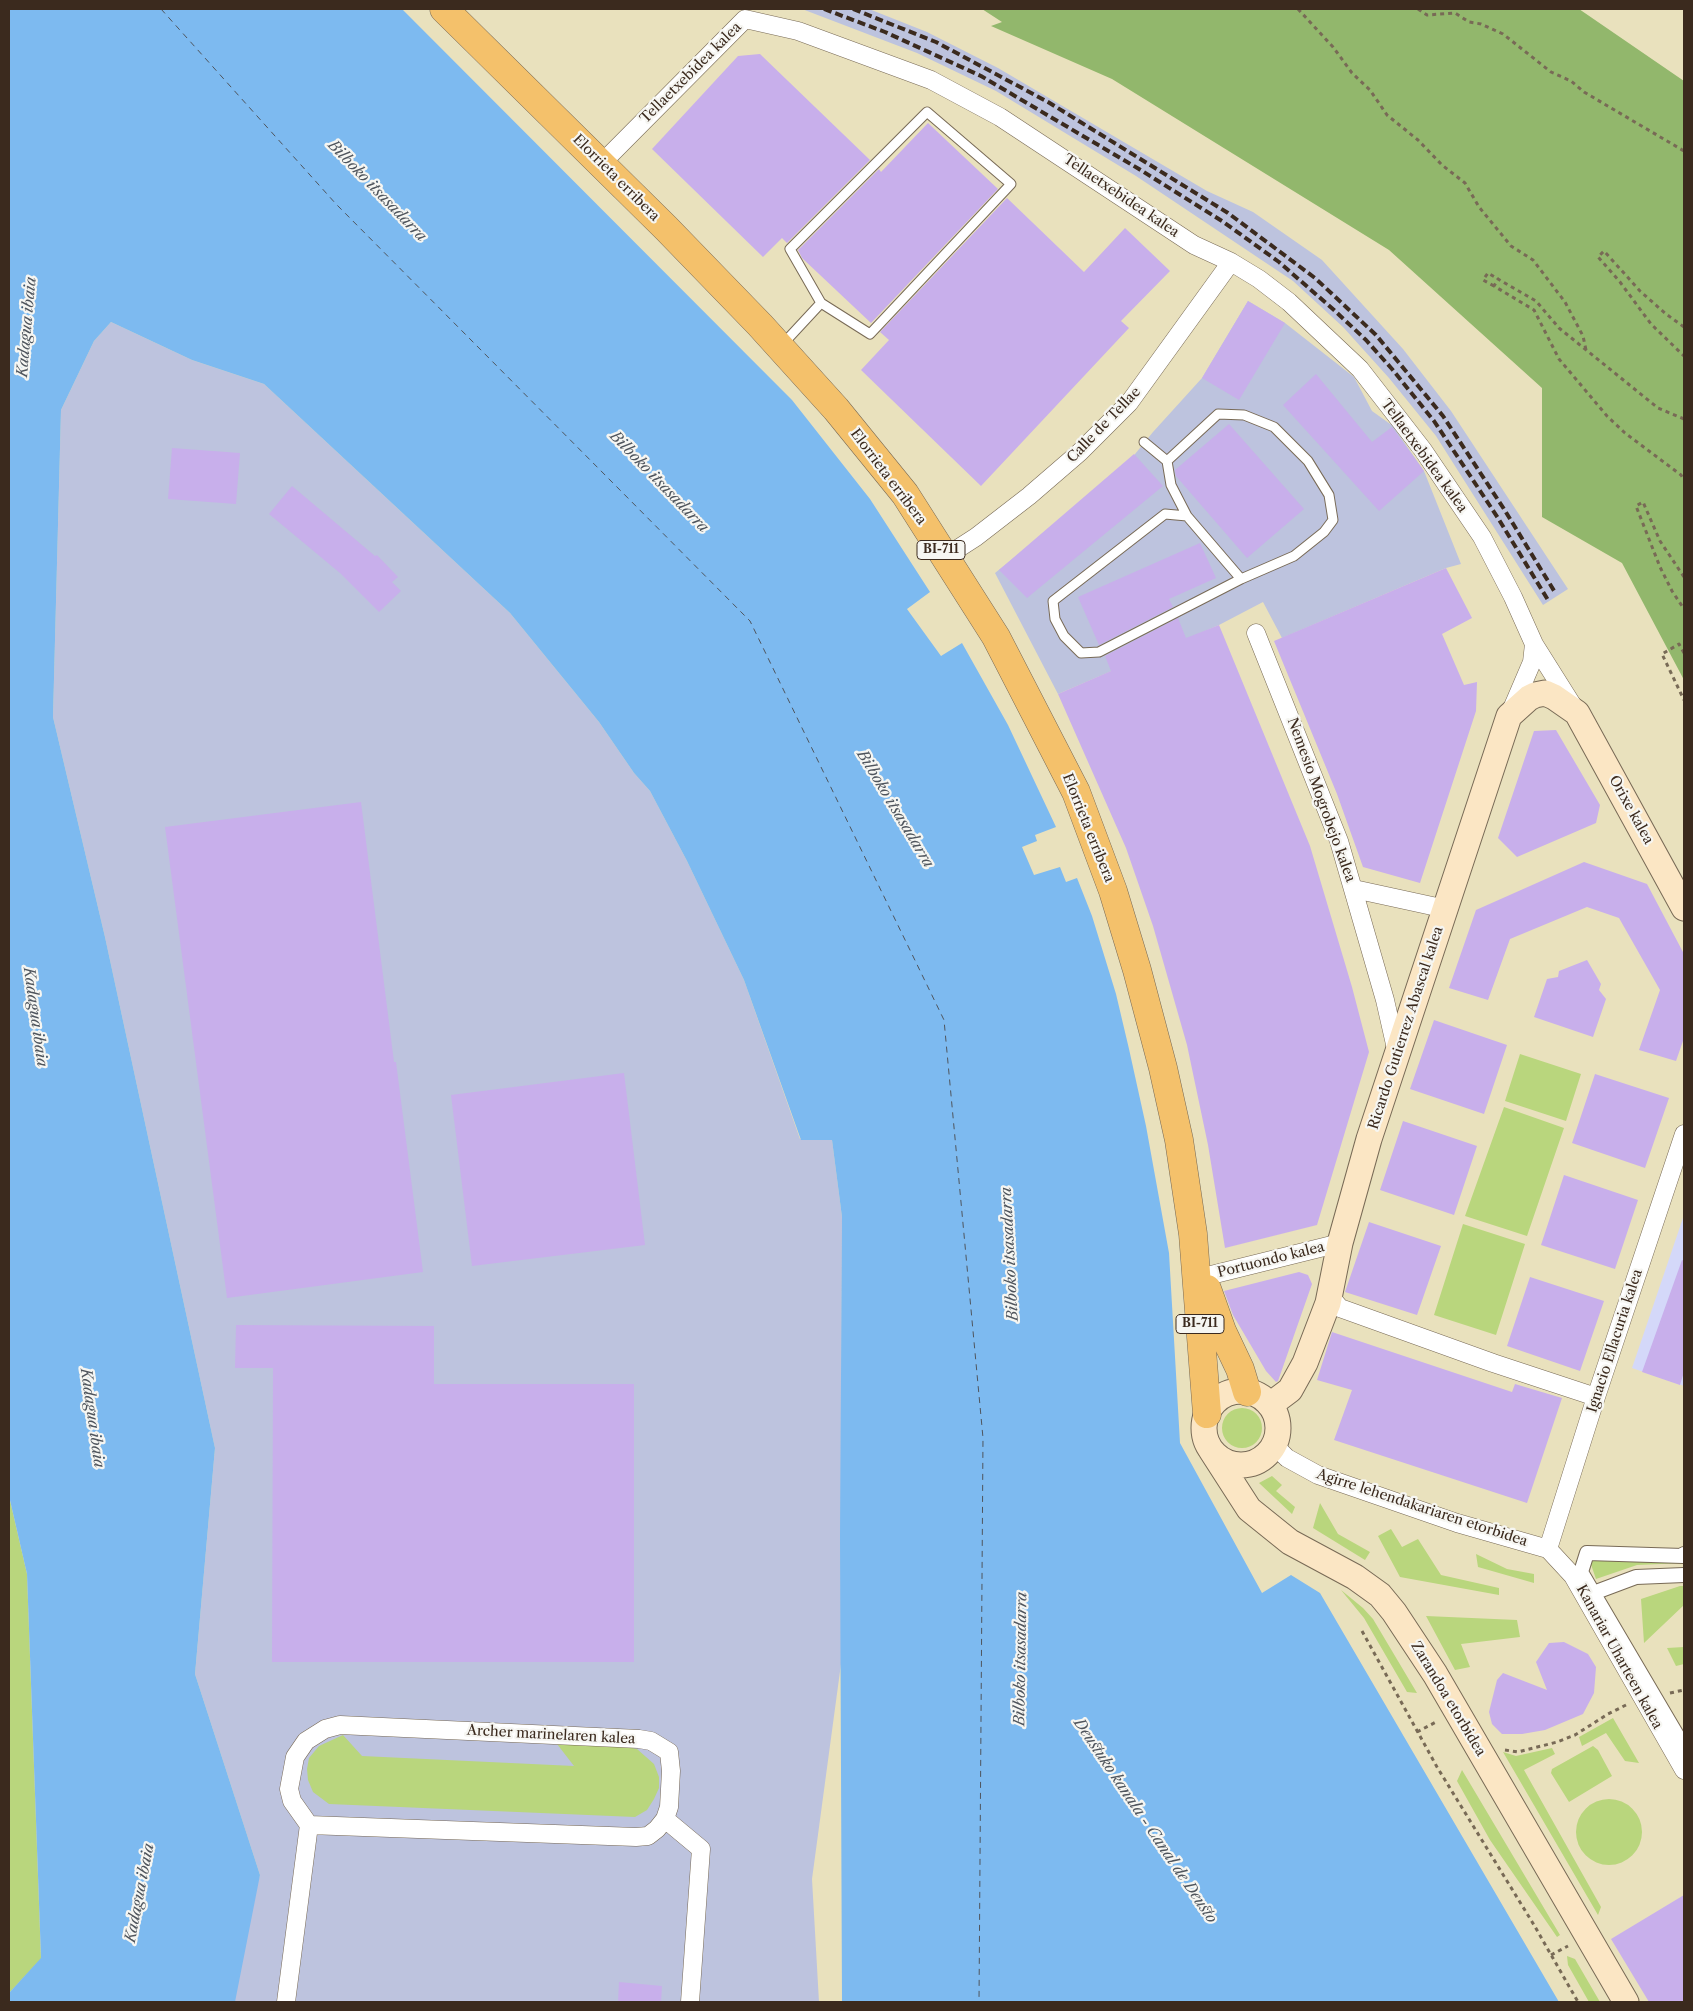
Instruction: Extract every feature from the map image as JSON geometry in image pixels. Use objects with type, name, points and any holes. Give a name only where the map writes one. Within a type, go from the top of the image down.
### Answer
[{"type":"main road","name":"Elorrieta erribera","points":[[444,9],[601,164],[780,347],[836,409],[904,494],[996,638],[1076,792],[1113,891],[1137,970],[1163,1068],[1179,1140],[1193,1234]]},
{"type":"main road","points":[[1509,716],[1529,698],[1545,693],[1577,712]]},
{"type":"main road","name":"Orixe kalea","points":[[1577,712],[1684,908]]},
{"type":"main road","name":"Ricardo Gutierrez Abascal kalea","points":[[1270,1405],[1290,1390],[1305,1364],[1330,1295],[1340,1243],[1369,1139],[1509,716]]},
{"type":"main road","name":"BI-711","points":[[1193,1234],[1203,1277],[1222,1331],[1240,1369],[1247,1392]]},
{"type":"main road","name":"BI-711","points":[[1193,1234],[1207,1414]]},
{"type":"main road","points":[[1234,1392],[1247,1392],[1256,1394],[1270,1405],[1278,1425],[1274,1445],[1267,1455],[1256,1462],[1244,1465],[1232,1464],[1220,1459],[1211,1450],[1206,1439],[1204,1426],[1207,1414],[1223,1396],[1234,1392]]},
{"type":"main road","name":"Zarandoa etorbidea","points":[[1211,1450],[1249,1509],[1290,1542],[1355,1577],[1380,1595],[1408,1632],[1431,1667],[1626,2002]]},
{"type":"street","name":"Tellaetxebidea kalea","points":[[601,164],[745,19],[798,31],[931,80],[1008,122],[1194,244],[1231,262],[1258,279],[1289,302],[1360,369],[1424,450],[1482,537],[1513,597],[1534,644]]},
{"type":"street","name":"Calle de Tellae","points":[[945,557],[976,537],[1029,496],[1080,452],[1129,403],[1231,262]]},
{"type":"street","name":"Nemesio Mogrobejo kalea","points":[[1256,633],[1339,841],[1385,1000],[1398,1056]]},
{"type":"street","name":"Orixe kalea","points":[[1534,644],[1577,712]]},
{"type":"street","name":"Ricardo Gutierrez Abascal kalea","points":[[1509,716],[1532,662],[1534,644]]},
{"type":"street","points":[[1354,889],[1446,909]]},
{"type":"street","points":[[1385,1000],[1392,1006],[1400,1008],[1415,1000]]},
{"type":"street","name":"Ignacio Ellacuria kalea","points":[[1548,1549],[1684,1134]]},
{"type":"street","name":"Portuondo kalea","points":[[1203,1277],[1340,1243]]},
{"type":"street","points":[[1330,1295],[1340,1308],[1493,1364],[1596,1398]]},
{"type":"street","name":"Agirre lehendakariaren etorbidea","points":[[1274,1445],[1287,1458],[1318,1475],[1457,1523],[1548,1549]]},
{"type":"street","name":"Kanariar Uharteen kalea","points":[[1548,1549],[1573,1576],[1684,1770]]},
{"type":"street","points":[[1684,1554],[1683,1556],[1586,1553],[1580,1572],[1684,1748]]},
{"type":"street","points":[[1596,1592],[1636,1577],[1684,1575]]},
{"type":"street","name":"Archer marinelaren kalea","points":[[309,1824],[292,1801],[289,1789],[295,1757],[306,1741],[325,1729],[340,1725],[651,1741],[669,1752],[672,1771],[669,1806],[665,1819]]},
{"type":"street","points":[[286,2002],[309,1824],[636,1837],[648,1836],[665,1819],[702,1849],[690,2002]]},
{"type":"lane","points":[[927,112],[1011,184],[870,334],[821,304],[790,249],[927,112]]},
{"type":"lane","points":[[780,347],[821,304]]},
{"type":"lane","points":[[1167,461],[1218,414],[1244,415],[1274,427],[1308,461],[1329,495],[1333,520],[1324,532],[1294,556],[1241,579],[1098,652],[1081,653],[1064,636],[1055,619],[1053,601],[1166,514],[1187,516]]},
{"type":"lane","points":[[1144,442],[1167,461],[1171,485],[1187,516],[1241,579]]},
{"type":"path","points":[[1298,9],[1333,47],[1352,73],[1370,90],[1387,115],[1418,140],[1442,165],[1465,183],[1479,207],[1511,246],[1533,260],[1565,302],[1583,336],[1586,350]]},
{"type":"path","points":[[1418,9],[1427,15],[1455,14],[1470,22],[1481,24],[1503,34],[1551,72],[1571,81],[1584,92],[1684,151]]},
{"type":"path","points":[[1684,327],[1640,291],[1604,251],[1598,257],[1620,282],[1651,324],[1684,356]]},
{"type":"path","points":[[1684,419],[1658,408],[1559,328],[1536,301],[1488,273],[1483,280],[1534,310],[1559,360],[1583,389],[1625,433],[1681,474],[1684,480]]},
{"type":"path","points":[[1494,286],[1498,279]]},
{"type":"path","points":[[1684,577],[1660,542],[1643,502],[1636,506],[1660,567],[1672,592],[1684,609]]},
{"type":"path","points":[[1684,653],[1679,644],[1662,654],[1684,700]]},
{"type":"path","points":[[1362,1631],[1417,1732],[1578,2002]]},
{"type":"path","points":[[1477,1748],[1486,1743],[1504,1750],[1518,1752],[1557,1742],[1575,1735],[1629,1704]]},
{"type":"path","points":[[1417,1732],[1436,1722]]},
{"type":"path","points":[[1551,1955],[1569,1945]]},
{"type":"shaded area","points":[[802,9],[869,9],[927,32],[998,68],[1207,191],[1253,212],[1322,260],[1403,349],[1451,411],[1568,589],[1543,605],[1436,436],[1389,378],[1343,327],[1293,281],[1136,176],[996,91],[917,53]]},
{"type":"shaded area","points":[[1248,301],[1285,323],[1354,377],[1372,411],[1393,426],[1424,471],[1461,564],[1446,568],[1282,638],[1263,602],[1219,625],[1058,694],[995,573],[1122,470],[1153,432],[1202,378]]},
{"type":"shaded area","points":[[111,322],[192,360],[264,384],[510,613],[599,722],[634,773],[650,791],[687,861],[744,980],[800,1139],[832,1140],[842,1217],[841,1664],[812,1879],[819,2002],[217,2002],[260,1875],[195,1674],[215,1448],[105,937],[53,717],[61,410],[94,341]]},
{"type":"shaded area","points":[[1684,1215],[1684,1386],[1632,1368]]},
{"type":"green space","points":[[982,9],[1579,9],[1684,81],[1684,680],[1622,563],[1542,517],[1542,388],[1389,250],[1112,79],[991,26],[1002,22]]},
{"type":"green space","points":[[1520,1054],[1581,1074],[1566,1121],[1505,1101]]},
{"type":"green space","points":[[1504,1107],[1564,1128],[1527,1236],[1465,1216]]},
{"type":"green space","points":[[1463,1224],[1525,1244],[1496,1335],[1434,1315]]},
{"type":"green space","points":[[1242,1408],[1256,1414],[1262,1428],[1256,1442],[1242,1448],[1228,1442],[1222,1428],[1228,1414]]},
{"type":"green space","points":[[1272,1476],[1282,1485],[1276,1491],[1295,1507],[1292,1514],[1259,1483]]},
{"type":"green space","points":[[9,1496],[27,1574],[41,1959],[9,1993]]},
{"type":"green space","points":[[1320,1503],[1338,1534],[1370,1552],[1365,1560],[1313,1528]]},
{"type":"green space","points":[[1391,1529],[1402,1547],[1418,1539],[1441,1575],[1499,1588],[1499,1595],[1400,1577],[1378,1536]]},
{"type":"green space","points":[[1587,1553],[1684,1556],[1684,1563],[1637,1565],[1596,1579]]},
{"type":"green space","points":[[1476,1554],[1507,1569],[1534,1574],[1534,1583],[1478,1567]]},
{"type":"green space","points":[[1684,1586],[1684,1605],[1644,1643],[1641,1599]]},
{"type":"green space","points":[[1341,1590],[1373,1619],[1417,1693],[1407,1692],[1364,1618]]},
{"type":"green space","points":[[1426,1616],[1517,1620],[1520,1637],[1461,1644],[1470,1667],[1455,1670]]},
{"type":"green space","points":[[1684,1647],[1684,1664],[1676,1666],[1667,1648]]},
{"type":"green space","points":[[1613,1718],[1639,1763],[1625,1761],[1606,1733],[1582,1746],[1579,1737]]},
{"type":"green space","points":[[343,1735],[362,1756],[574,1766],[557,1744],[627,1747],[637,1749],[654,1764],[659,1777],[659,1788],[647,1810],[635,1817],[329,1804],[313,1792],[308,1780],[309,1758],[319,1746]]},
{"type":"green space","points":[[1593,1746],[1598,1750],[1612,1776],[1569,1802],[1551,1773],[1552,1769]]},
{"type":"green space","points":[[1552,1748],[1555,1754],[1524,1770],[1601,1907],[1598,1915],[1503,1752],[1516,1756]]},
{"type":"green space","points":[[1462,1770],[1560,1935],[1557,1937],[1490,1840],[1457,1781]]},
{"type":"green space","points":[[1602,1799],[1616,1799],[1628,1804],[1637,1813],[1642,1825],[1640,1845],[1633,1856],[1616,1865],[1602,1865],[1590,1860],[1581,1851],[1576,1839],[1576,1825],[1581,1813],[1590,1804]]},
{"type":"green space","points":[[1567,1956],[1575,1959],[1600,2002],[1589,2002],[1568,1965]]},
{"type":"water","points":[[9,9],[402,9],[792,400],[870,499],[930,592],[907,609],[941,656],[962,643],[1008,725],[1056,827],[1035,835],[1037,841],[1022,847],[1034,875],[1060,867],[1066,882],[1077,878],[1092,916],[1116,994],[1129,1049],[1146,1126],[1169,1253],[1180,1443],[1262,1593],[1291,1575],[1320,1593],[1559,2002],[842,2002],[840,1536],[842,1217],[832,1140],[801,1140],[744,980],[687,861],[650,791],[634,773],[599,722],[510,613],[264,384],[192,360],[111,322],[94,341],[61,410],[53,717],[105,937],[215,1448],[195,1674],[260,1875],[235,2002],[9,2002],[9,1993],[41,1958],[27,1574],[9,1496]]},
{"type":"building","points":[[760,54],[870,160],[787,243],[782,238],[763,257],[652,149],[738,56]]},
{"type":"building","points":[[928,123],[998,189],[871,323],[802,258],[798,250],[879,169],[881,172]]},
{"type":"building","points":[[1007,198],[1084,272],[1125,228],[1170,271],[1121,321],[1129,328],[981,486],[861,370],[889,340],[880,332]]},
{"type":"building","points":[[1248,301],[1285,323],[1239,400],[1202,378]]},
{"type":"building","points":[[1316,374],[1372,442],[1392,427],[1424,471],[1379,511],[1283,405]]},
{"type":"building","points":[[1229,424],[1304,509],[1247,558],[1176,476],[1175,470]]},
{"type":"building","points":[[172,448],[240,453],[236,504],[168,499]]},
{"type":"building","points":[[1134,454],[1163,486],[1027,598],[999,570]]},
{"type":"building","points":[[292,486],[375,556],[377,555],[398,577],[392,582],[401,591],[379,612],[340,573],[269,514]]},
{"type":"building","points":[[1200,543],[1216,578],[1169,599],[1173,607],[1099,645],[1078,597]]},
{"type":"building","points":[[1446,568],[1472,618],[1442,634],[1464,685],[1477,682],[1476,711],[1420,883],[1363,867],[1337,794],[1274,641]]},
{"type":"building","points":[[1178,618],[1186,638],[1219,625],[1310,846],[1352,987],[1369,1052],[1317,1225],[1225,1248],[1208,1145],[1187,1045],[1153,926],[1126,848],[1058,694],[1111,671],[1105,656]]},
{"type":"building","points":[[1556,730],[1600,805],[1596,823],[1517,857],[1498,838],[1534,731]]},
{"type":"building","points":[[361,802],[423,1272],[227,1298],[165,827]]},
{"type":"building","points":[[1584,862],[1647,884],[1684,954],[1684,1038],[1676,1061],[1639,1050],[1660,990],[1619,918],[1587,907],[1510,939],[1488,1000],[1449,988],[1476,910]]},
{"type":"building","points":[[1587,960],[1601,984],[1599,990],[1606,999],[1593,1037],[1534,1017],[1547,979],[1558,977],[1559,971]]},
{"type":"building","points":[[1434,1020],[1507,1045],[1484,1114],[1410,1089]]},
{"type":"building","points":[[624,1073],[645,1245],[472,1266],[451,1095]]},
{"type":"building","points":[[1595,1074],[1669,1098],[1645,1168],[1572,1143]]},
{"type":"building","points":[[1403,1121],[1477,1146],[1454,1215],[1380,1190]]},
{"type":"building","points":[[1564,1175],[1638,1200],[1615,1269],[1541,1245]]},
{"type":"building","points":[[1369,1222],[1441,1246],[1417,1315],[1345,1292]]},
{"type":"building","points":[[1682,1260],[1684,1261],[1684,1372],[1680,1385],[1642,1372]]},
{"type":"building","points":[[1299,1272],[1308,1275],[1312,1284],[1278,1381],[1276,1382],[1266,1371],[1233,1315],[1224,1291]]},
{"type":"building","points":[[1530,1277],[1604,1301],[1580,1371],[1507,1346]]},
{"type":"building","points":[[236,1325],[434,1326],[434,1384],[634,1384],[634,1662],[272,1662],[273,1368],[235,1368]]},
{"type":"building","points":[[1332,1332],[1512,1392],[1515,1384],[1562,1398],[1527,1503],[1334,1440],[1352,1390],[1317,1380]]},
{"type":"building","points":[[1564,1642],[1588,1654],[1596,1667],[1594,1693],[1583,1714],[1545,1730],[1522,1734],[1502,1734],[1492,1724],[1489,1712],[1497,1680],[1503,1673],[1547,1690],[1536,1662],[1549,1643]]},
{"type":"building","points":[[1684,1895],[1684,2002],[1649,2002],[1611,1939]]},
{"type":"building","points":[[619,1982],[662,1986],[661,2002],[618,2002]]},
{"type":"ferry route","points":[[161,9],[336,204],[750,621],[944,1020],[983,1438],[979,2002]]},
{"type":"railway","points":[[824,9],[885,32],[981,76],[1139,169],[1222,221],[1279,262],[1366,340],[1434,421],[1498,518],[1548,600]]},
{"type":"railway","points":[[853,9],[936,42],[1048,102],[1228,213],[1315,278],[1376,335],[1443,416],[1504,509],[1556,594]]},
{"type":"water label","name":"Bilboko itsasadarra","points":[[377,191]]},
{"type":"water label","name":"Kadagua ibaia","points":[[27,327]]},
{"type":"water label","name":"Bilboko itsasadarra","points":[[659,482]]},
{"type":"water label","name":"Bilboko itsasadarra","points":[[895,809]]},
{"type":"water label","name":"Kadagua ibaia","points":[[35,1017]]},
{"type":"water label","name":"Bilboko itsasadarra","points":[[1010,1254]]},
{"type":"water label","name":"Kadagua ibaia","points":[[92,1418]]},
{"type":"water label","name":"Bilboko itsasadarra","points":[[1021,1659]]},
{"type":"water label","name":"Deustuko kanala - Canal de Deusto","points":[[1145,1821]]},
{"type":"water label","name":"Kadagua ibaia","points":[[140,1893]]}]
